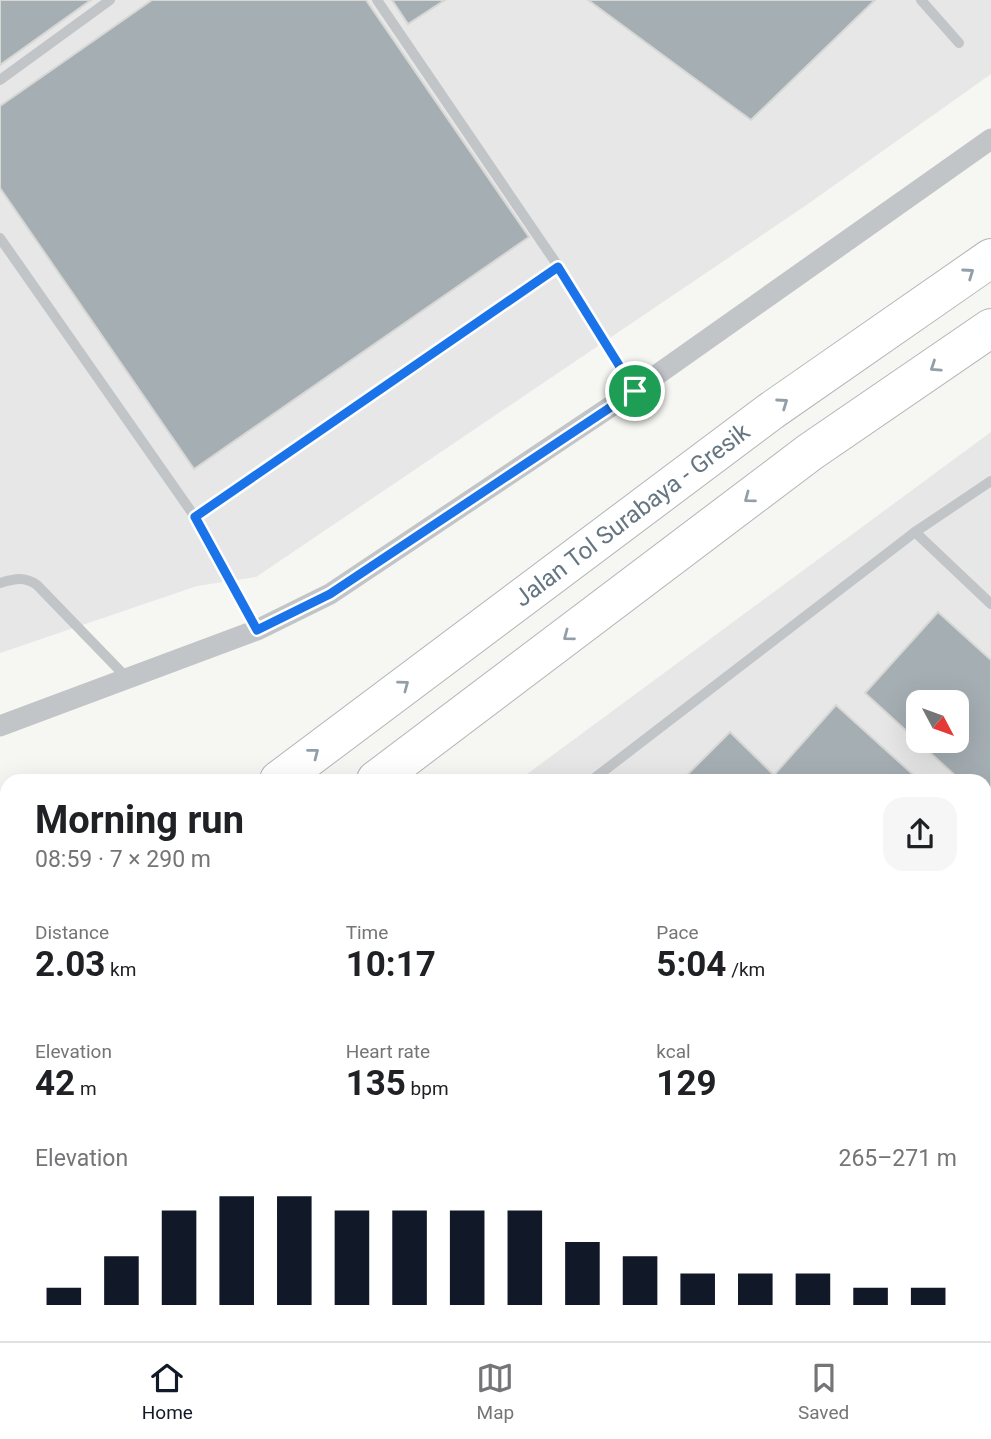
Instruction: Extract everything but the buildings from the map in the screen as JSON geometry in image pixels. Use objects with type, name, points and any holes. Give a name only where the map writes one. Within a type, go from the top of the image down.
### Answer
[{"type":"highway","name":"Jalan Tol Surabaya - Gresik","points":[[287,774],[771,411],[991,258]]},
{"type":"highway","points":[[385,774],[810,452],[991,328]]},
{"type":"street","points":[[0,726],[257,630],[330,594],[635,391],[991,139]]},
{"type":"lane","points":[[0,80],[110,0]]},
{"type":"lane","points":[[377,0],[558,267],[635,391]]},
{"type":"lane","points":[[920,0],[959,43]]},
{"type":"lane","points":[[0,238],[195,517],[257,630]]},
{"type":"lane","points":[[195,517],[558,267]]},
{"type":"lane","points":[[600,774],[915,532],[991,481]]},
{"type":"lane","points":[[915,532],[991,604]]},
{"type":"lane","points":[[0,583],[17,579],[29,580],[37,585],[127,678]]},
{"type":"shaded area","points":[[0,0],[991,0],[991,74],[805,206],[256,577],[197,586],[0,653]]},
{"type":"shaded area","points":[[991,432],[991,774],[527,774]]},
{"type":"route","points":[[558,267],[635,391],[330,594],[257,630],[195,517],[558,267]]}]
